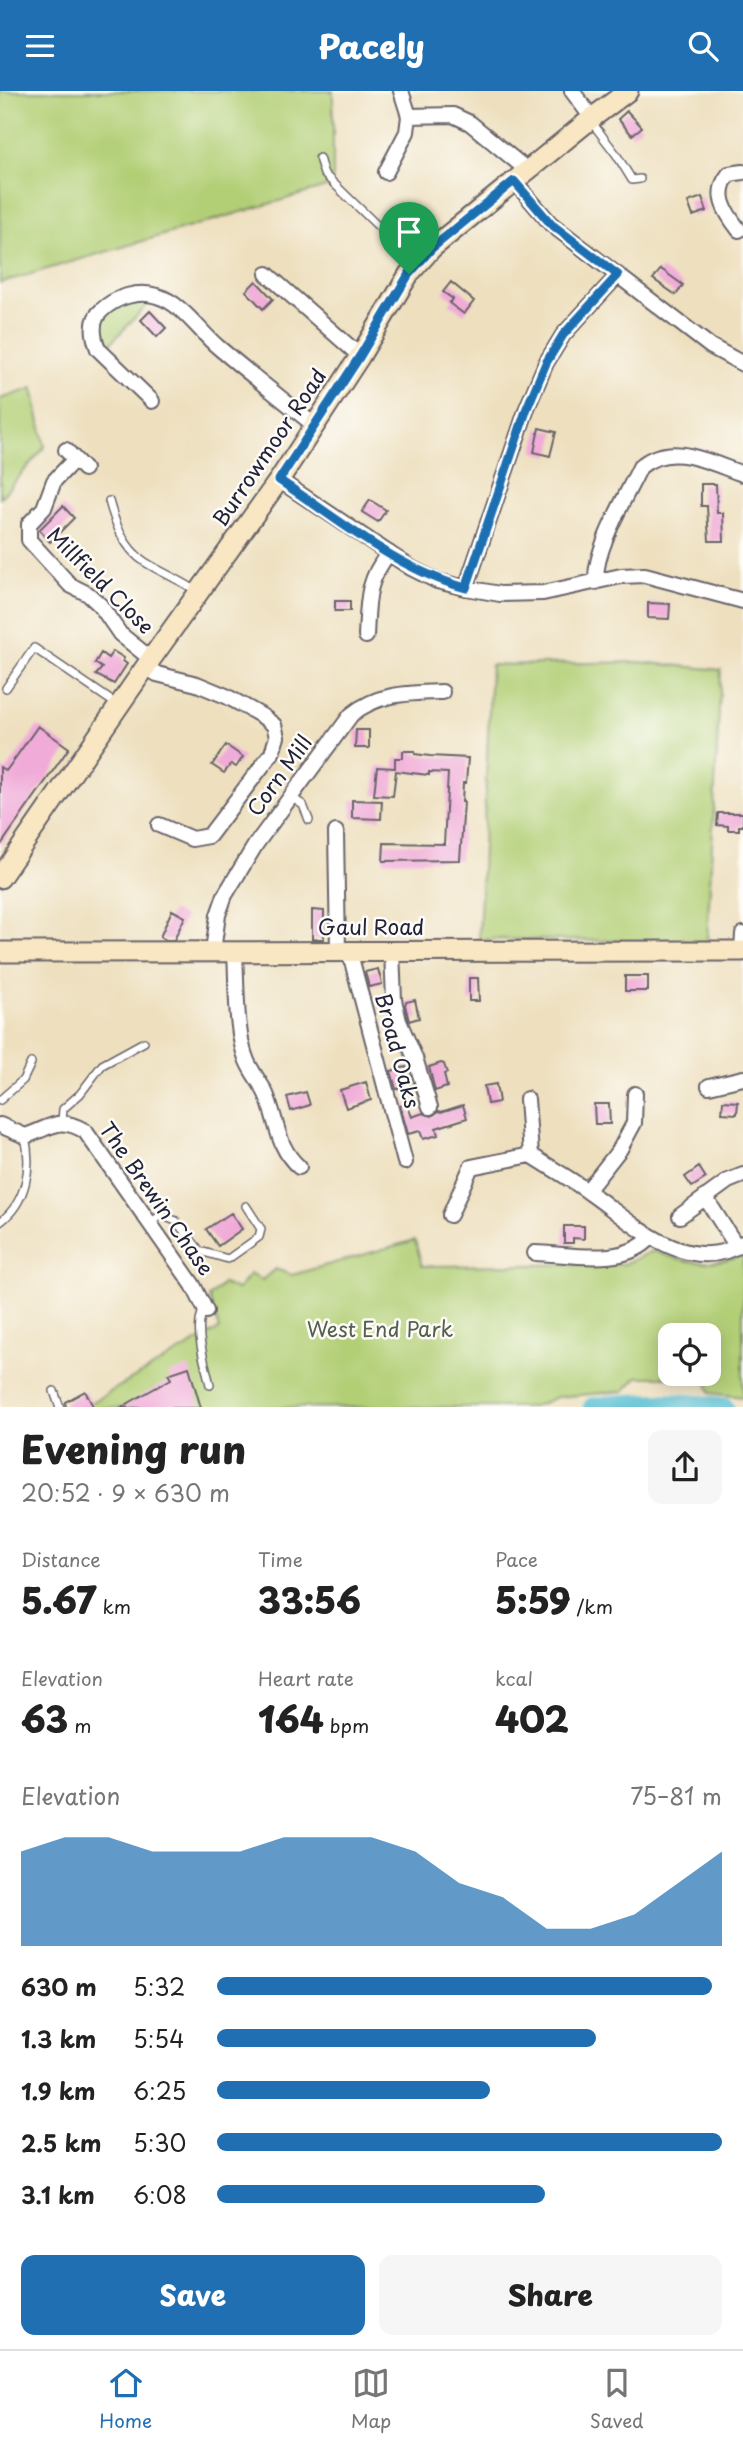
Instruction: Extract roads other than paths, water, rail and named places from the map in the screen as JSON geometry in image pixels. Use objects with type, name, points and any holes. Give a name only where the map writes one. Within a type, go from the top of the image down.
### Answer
[{"type":"street","points":[[386,173],[407,132],[409,116],[401,91]]},
{"type":"street","points":[[572,91],[591,119]]},
{"type":"street","name":"Burrowmoor Road","points":[[0,878],[279,480],[417,265],[432,248],[628,91]]},
{"type":"street","points":[[409,116],[453,115],[470,123],[520,176],[551,224],[710,345],[743,364]]},
{"type":"street","points":[[739,230],[729,217],[721,199],[722,182],[729,173],[743,172]]},
{"type":"street","points":[[267,274],[360,356]]},
{"type":"street","points":[[466,588],[527,408],[546,363],[563,335],[618,275]]},
{"type":"street","points":[[152,401],[98,349],[94,339],[93,329],[98,313],[108,305],[134,294],[159,296],[177,306],[216,345],[314,425]]},
{"type":"street","points":[[596,582],[597,562],[603,547],[640,467],[648,460],[664,454],[684,454],[743,474]]},
{"type":"street","name":"Millfield Close","points":[[75,460],[54,481],[44,509],[29,524],[29,540],[70,585],[88,594],[100,605],[120,633],[157,674],[197,684],[226,696],[274,725],[276,737],[272,753],[209,836],[192,839],[159,825]]},
{"type":"street","points":[[279,480],[411,568],[437,580],[466,588],[500,594],[543,593],[645,575],[742,597]]},
{"type":"street","points":[[366,636],[368,590],[377,567],[389,553]]},
{"type":"street","name":"Corn Mill","points":[[214,951],[218,915],[225,895],[256,844],[335,734],[362,706],[372,700],[401,694],[442,692]]},
{"type":"street","name":"Broad Oaks","points":[[336,832],[343,951],[405,1162]]},
{"type":"street","name":"Gaul Road","points":[[0,952],[236,953],[743,945]]},
{"type":"street","points":[[392,951],[394,1000],[429,1107]]},
{"type":"street","points":[[236,953],[241,1031],[247,1060],[266,1094],[289,1159],[299,1167]]},
{"type":"street","points":[[709,1086],[743,1078]]},
{"type":"street","points":[[587,1191],[620,1149],[634,1123],[635,1094]]},
{"type":"street","points":[[527,1099],[531,1155]]},
{"type":"street","points":[[0,1125],[25,1136],[62,1122]]},
{"type":"street","name":"The Brewin Chase","points":[[62,1122],[73,1124],[85,1131],[193,1285],[205,1309]]},
{"type":"street","points":[[450,1215],[471,1167],[531,1155],[587,1191],[650,1237],[677,1251],[716,1253],[740,1245],[705,1197]]},
{"type":"street","points":[[680,1216],[728,1181],[743,1175]]},
{"type":"street","points":[[535,1253],[604,1256],[624,1254],[641,1248],[650,1237]]},
{"type":"lane","points":[[591,119],[632,180],[640,179]]},
{"type":"lane","points":[[318,158],[324,174],[417,265]]},
{"type":"lane","points":[[109,501],[115,522],[126,543],[143,562],[182,581],[198,593]]},
{"type":"lane","points":[[6,688],[34,648],[119,706]]},
{"type":"lane","points":[[290,797],[303,805],[309,820]]},
{"type":"lane","points":[[62,1122],[63,1109],[80,1094],[102,1065],[144,1042]]},
{"type":"lane","points":[[0,1100],[23,1080],[32,1063]]},
{"type":"lane","points":[[0,1222],[11,1214],[28,1180],[28,1149],[25,1136]]},
{"type":"lane","points":[[149,1224],[161,1215],[176,1221],[200,1251],[228,1259],[260,1237],[261,1229],[246,1206]]},
{"type":"lane","points":[[205,1309],[199,1317],[210,1385]]},
{"type":"lane","points":[[54,1391],[60,1407]]},
{"type":"waterway","points":[[604,1407],[658,1404],[713,1407]]},
{"type":"park label","name":"West End Park","points":[[380,1330]]}]
